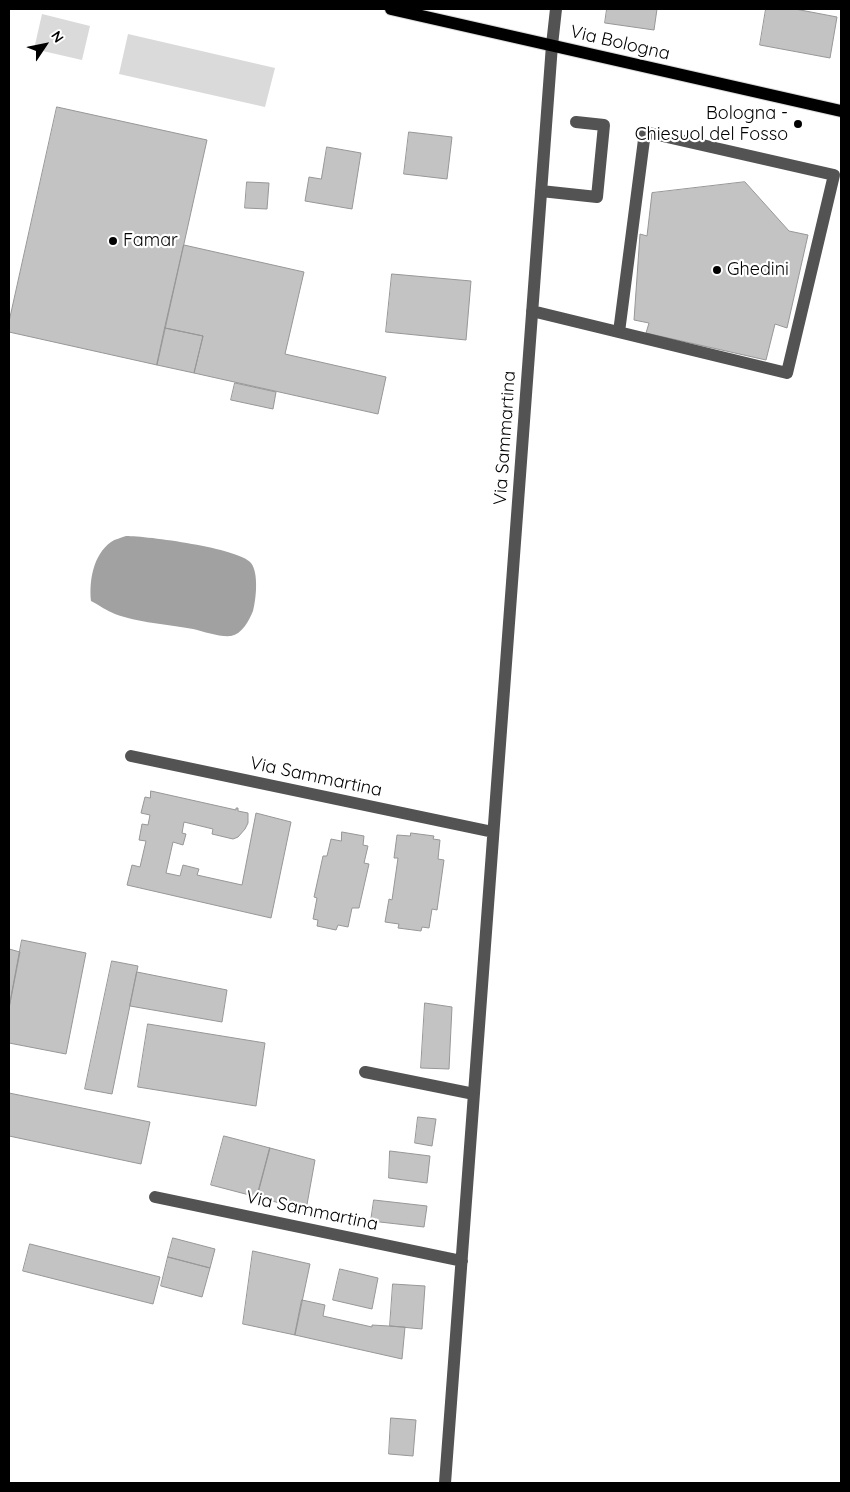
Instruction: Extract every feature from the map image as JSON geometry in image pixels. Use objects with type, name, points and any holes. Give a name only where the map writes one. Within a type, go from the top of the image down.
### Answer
[{"type":"main road","name":"Via Bologna","points":[[391,9],[841,111]]},
{"type":"street","name":"Via Sammartina","points":[[445,1483],[556,9]]},
{"type":"street","points":[[541,191],[597,197],[604,124],[576,122]]},
{"type":"street","points":[[532,312],[787,373],[834,176],[645,132],[619,332]]},
{"type":"street","name":"Via Sammartina","points":[[130,756],[493,832]]},
{"type":"street","points":[[365,1072],[474,1094]]},
{"type":"street","name":"Via Sammartina","points":[[155,1197],[462,1260]]},
{"type":"shaded area","points":[[42,14],[90,26],[82,60],[34,49]]},
{"type":"shaded area","points":[[128,34],[275,68],[265,107],[119,74]]},
{"type":"shaded area","points":[[126,536],[153,538],[212,548],[229,552],[251,563],[255,573],[256,594],[253,611],[245,626],[235,635],[217,635],[123,617],[91,601],[92,577],[96,561],[105,547],[111,542]]},
{"type":"building","points":[[607,9],[657,9],[654,30],[605,23]]},
{"type":"building","points":[[766,9],[795,9],[837,17],[830,58],[760,45]]},
{"type":"building","points":[[57,107],[207,140],[157,365],[9,332],[9,322]]},
{"type":"building","points":[[409,132],[452,137],[447,179],[404,174]]},
{"type":"building","points":[[327,147],[361,153],[352,209],[305,201],[309,177],[321,179]]},
{"type":"building","points":[[247,182],[269,183],[267,209],[245,208]]},
{"type":"building","points":[[745,182],[789,231],[808,235],[787,328],[775,324],[766,360],[646,333],[649,323],[634,320],[640,234],[647,236],[652,193]]},
{"type":"building","points":[[184,245],[304,272],[285,354],[386,377],[378,414],[194,373],[203,336],[165,328]]},
{"type":"building","points":[[392,274],[471,281],[466,340],[386,332]]},
{"type":"building","points":[[165,328],[203,336],[194,373],[157,365]]},
{"type":"building","points":[[235,383],[276,392],[273,409],[231,400]]},
{"type":"building","points":[[151,791],[236,810],[238,808],[238,811],[248,813],[248,823],[245,829],[238,837],[233,839],[212,834],[213,829],[184,822],[182,833],[186,834],[183,845],[173,842],[166,873],[180,876],[183,865],[199,869],[197,875],[242,885],[256,813],[291,822],[271,918],[127,885],[132,865],[140,867],[146,841],[139,840],[142,824],[148,825],[150,815],[141,813],[145,797],[150,798]]},
{"type":"building","points":[[342,832],[364,836],[363,845],[368,846],[364,863],[369,864],[359,908],[352,908],[348,927],[338,925],[336,930],[317,926],[318,920],[313,919],[317,898],[314,897],[323,856],[327,856],[331,839],[341,841]]},
{"type":"building","points":[[411,833],[434,836],[433,839],[440,840],[438,859],[444,860],[437,910],[432,909],[429,928],[422,927],[421,931],[398,928],[399,924],[385,922],[389,899],[392,900],[398,858],[394,858],[397,835],[410,836]]},
{"type":"building","points":[[22,940],[86,953],[66,1054],[9,1043],[9,1008]]},
{"type":"building","points":[[9,949],[20,952],[9,1008]]},
{"type":"building","points":[[112,961],[138,966],[112,1094],[85,1089]]},
{"type":"building","points":[[137,972],[227,990],[222,1022],[130,1006]]},
{"type":"building","points":[[425,1003],[452,1007],[449,1069],[421,1068]]},
{"type":"building","points":[[148,1024],[265,1043],[256,1106],[138,1087]]},
{"type":"building","points":[[9,1093],[150,1122],[141,1164],[9,1136]]},
{"type":"building","points":[[418,1117],[436,1119],[432,1146],[415,1143]]},
{"type":"building","points":[[224,1136],[270,1148],[257,1197],[211,1185]]},
{"type":"building","points":[[270,1148],[315,1160],[306,1210],[257,1197]]},
{"type":"building","points":[[390,1151],[430,1156],[427,1183],[389,1178]]},
{"type":"building","points":[[374,1200],[427,1206],[424,1227],[371,1221]]},
{"type":"building","points":[[173,1238],[215,1249],[210,1268],[168,1257]]},
{"type":"building","points":[[30,1244],[160,1277],[153,1304],[23,1271]]},
{"type":"building","points":[[253,1251],[310,1264],[295,1335],[243,1324]]},
{"type":"building","points":[[168,1257],[210,1268],[202,1297],[161,1286]]},
{"type":"building","points":[[340,1269],[378,1278],[372,1309],[333,1300]]},
{"type":"building","points":[[393,1284],[425,1286],[422,1329],[390,1326]]},
{"type":"building","points":[[302,1300],[325,1305],[323,1316],[372,1327],[372,1325],[405,1327],[402,1359],[295,1335]]},
{"type":"building","points":[[391,1418],[416,1420],[413,1456],[389,1454]]},
{"type":"place","name":"Bologna - Chiesuol del Fosso","points":[[798,124]]},
{"type":"place","name":"Famar","points":[[113,241]]},
{"type":"place","name":"Ghedini","points":[[717,270]]}]
